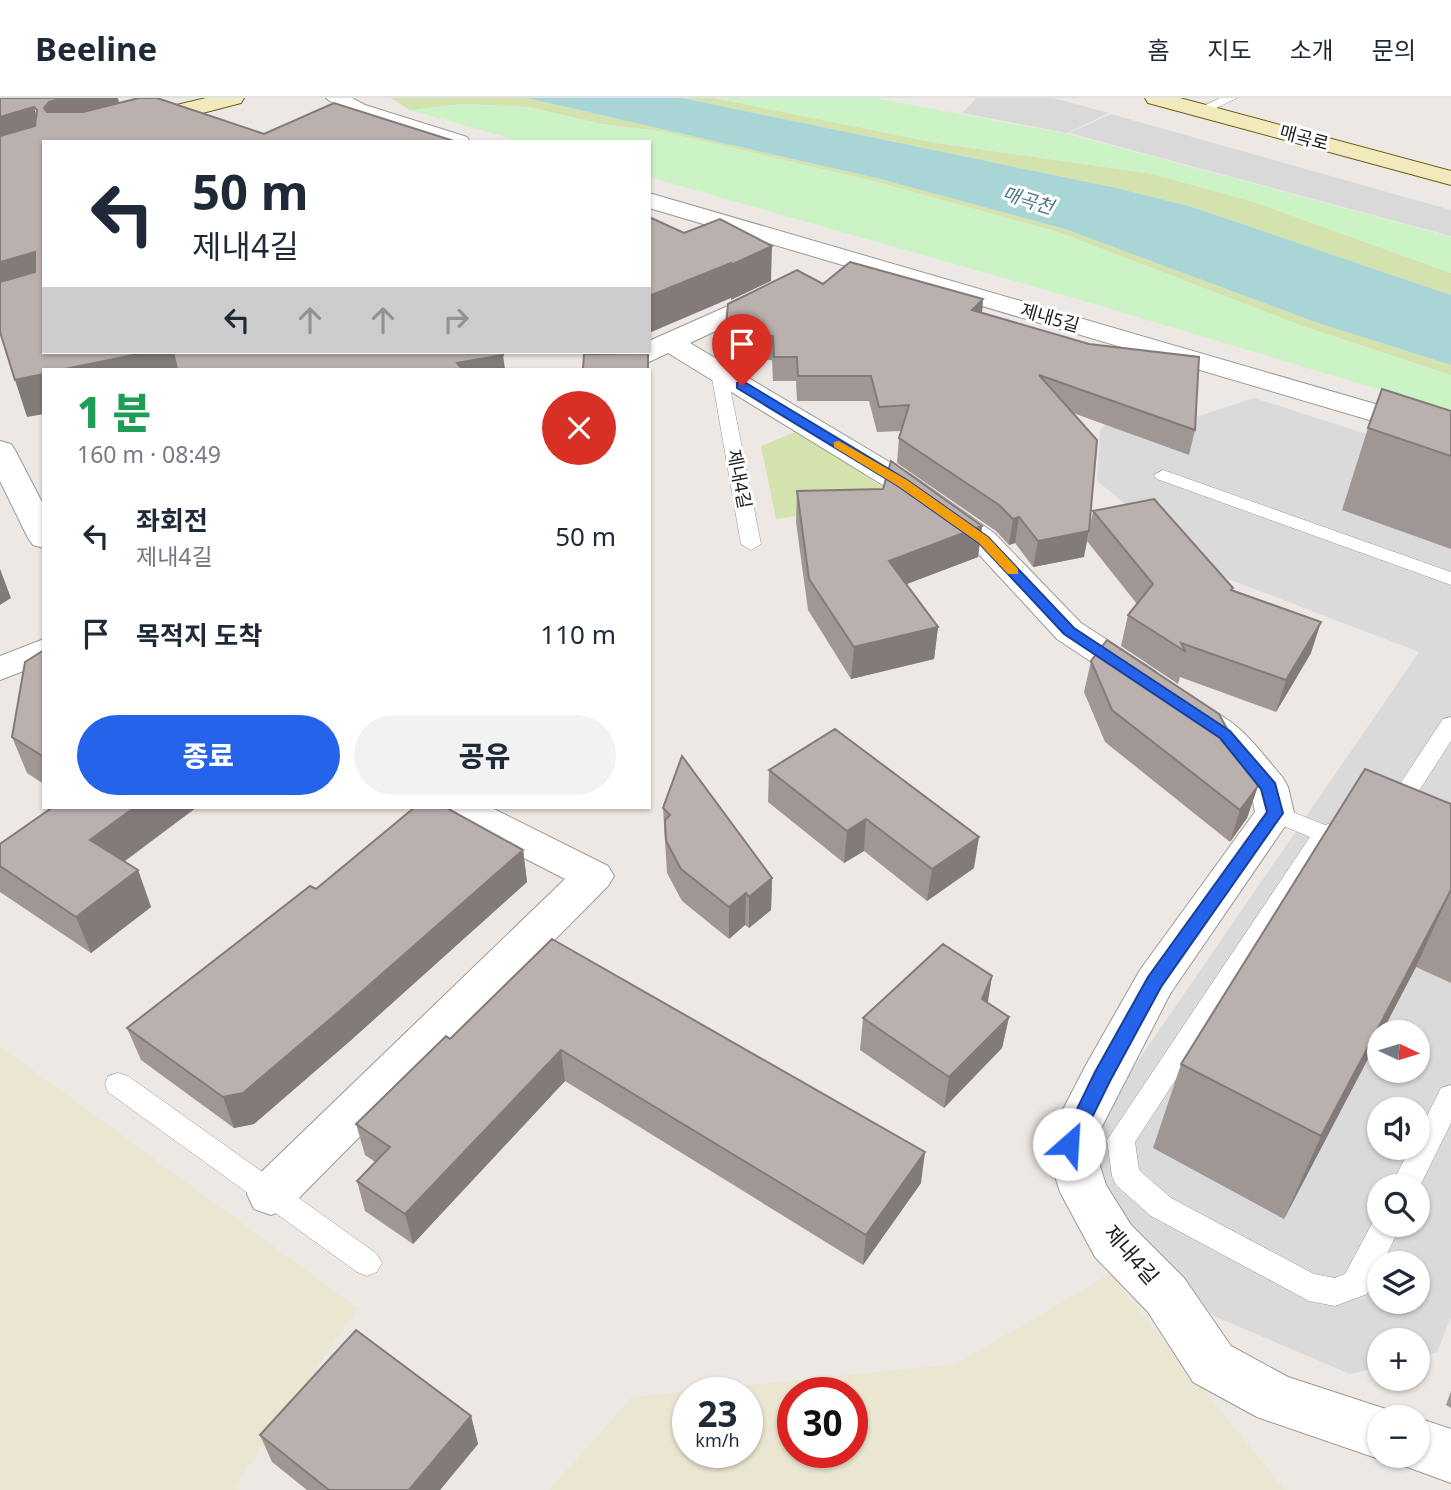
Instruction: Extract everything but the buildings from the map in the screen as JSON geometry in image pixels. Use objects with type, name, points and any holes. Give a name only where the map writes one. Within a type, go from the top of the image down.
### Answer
[{"type":"street","points":[[74,140],[233,98]]},
{"type":"street","points":[[337,98],[357,110],[453,140]]},
{"type":"street","name":"매곡로","points":[[1156,98],[1451,178]]},
{"type":"street","name":"제내5길","points":[[651,201],[1451,435]]},
{"type":"street","points":[[651,352],[775,293],[834,256]]},
{"type":"street","points":[[671,343],[902,483],[983,540],[1069,631],[1225,735],[1269,787],[1275,813]]},
{"type":"street","points":[[614,368],[646,354]]},
{"type":"street","points":[[0,450],[42,534]]},
{"type":"street","points":[[0,669],[42,651]]},
{"type":"street","points":[[271,1194],[594,876],[462,809]]},
{"type":"street","name":"제내4길","points":[[1275,813],[1154,982],[1069,1144],[1084,1192],[1113,1241],[1166,1295],[1212,1364],[1276,1399],[1367,1428]]},
{"type":"street","points":[[1430,1449],[1451,1456]]},
{"type":"lane","points":[[1201,110],[1231,98]]},
{"type":"lane","name":"제내4길","points":[[719,372],[751,544]]},
{"type":"lane","points":[[1163,475],[1451,579]]},
{"type":"lane","points":[[1380,1237],[1356,1284],[1335,1292],[1309,1287],[1161,1207],[1126,1176],[1121,1140],[1324,834],[1373,819],[1396,808],[1451,724]]},
{"type":"lane","points":[[1275,813],[1324,834]]},
{"type":"lane","points":[[118,1084],[367,1262]]},
{"type":"lane","points":[[1411,1174],[1451,1096]]},
{"type":"shaded area","points":[[974,98],[1053,98],[1109,113],[1067,133],[962,113],[976,99]]},
{"type":"shaded area","points":[[1111,114],[1451,210],[1451,236],[1069,133]]},
{"type":"shaded area","points":[[1254,398],[1451,461],[1451,1317],[1437,1352],[1430,1354],[1430,1328],[1367,1328],[1367,1370],[1350,1374],[1214,1316],[1112,1222],[1079,1147],[1419,652],[1186,563],[1155,528],[1097,481],[1100,430],[1119,411],[1193,418]]},
{"type":"shaded area","points":[[0,1046],[358,1308],[235,1486],[240,1490],[0,1490]]},
{"type":"shaded area","points":[[1110,1274],[1285,1490],[549,1490],[632,1397],[672,1393],[672,1468],[763,1468],[763,1384],[777,1382],[777,1468],[868,1468],[868,1377],[828,1377],[956,1364]]},
{"type":"green space","points":[[391,98],[527,98],[880,179],[1065,229],[1315,322],[1451,365],[1451,375],[1305,327],[1058,232],[873,181],[665,132],[602,124],[528,107],[463,104],[410,110]]},
{"type":"green space","points":[[682,98],[714,98],[937,143],[1153,174],[1254,202],[1451,273],[1451,295],[1189,206],[1112,187]]},
{"type":"green space","points":[[714,98],[874,98],[1068,134],[1451,237],[1451,273],[1254,202],[1153,174],[937,143]]},
{"type":"green space","points":[[463,104],[528,107],[601,124],[665,132],[873,181],[1058,232],[1305,327],[1451,375],[1451,411],[1074,298],[651,178],[651,140],[516,140],[410,110]]},
{"type":"green space","points":[[798,431],[887,490],[856,507],[776,519],[761,446]]},
{"type":"water","name":"매곡천","points":[[527,98],[682,98],[1112,187],[1189,206],[1451,295],[1451,365],[1315,322],[1065,229],[880,179]]},
{"type":"slow traffic","points":[[839,444],[902,483],[983,540],[1013,572]]},
{"type":"route","points":[[742,386],[902,483],[983,540],[1069,631],[1225,735],[1269,787],[1275,813],[1154,982],[1069,1144]]}]
